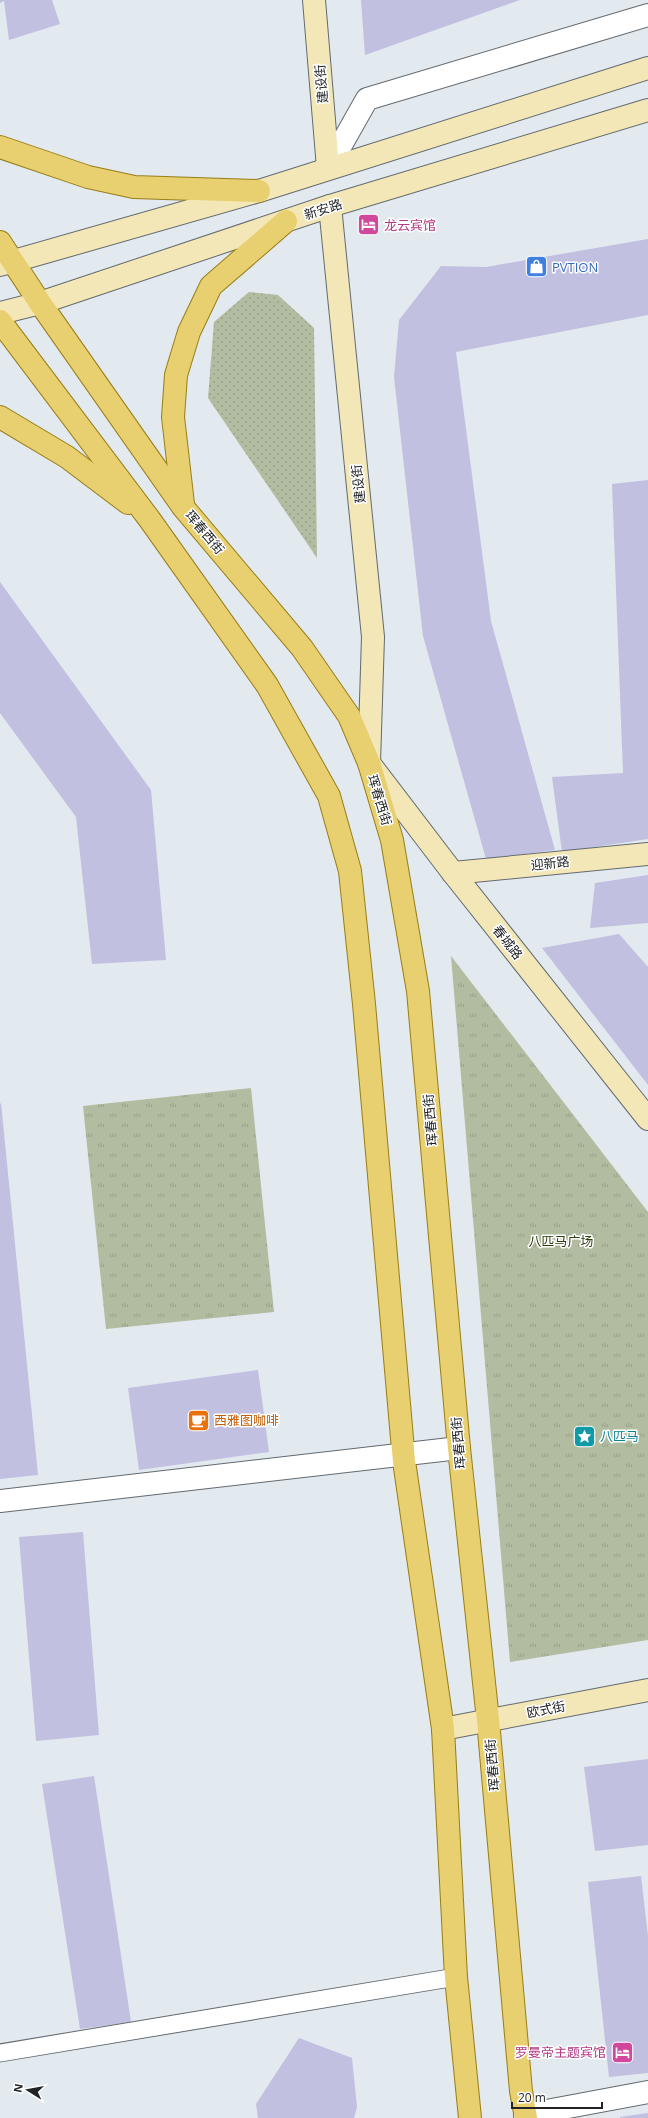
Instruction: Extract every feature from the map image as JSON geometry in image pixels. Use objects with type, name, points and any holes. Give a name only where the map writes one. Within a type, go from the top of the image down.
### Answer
[{"type":"main road","points":[[0,147],[88,177],[134,187],[259,191]]},
{"type":"main road","points":[[183,507],[173,417],[176,375],[189,332],[211,286],[286,221]]},
{"type":"main road","name":"珲春西街","points":[[0,242],[7,263],[40,302],[183,507],[302,648],[349,716],[369,763],[392,840],[418,991],[459,1448],[488,1720],[521,2091],[526,2117]]},
{"type":"main road","points":[[0,321],[150,520],[267,685],[329,796],[350,871],[364,1004],[404,1455],[443,1729],[456,1977],[470,2118]]},
{"type":"main road","points":[[0,417],[67,457],[150,520]]},
{"type":"street","name":"建设街","points":[[314,0],[328,168]]},
{"type":"street","points":[[328,168],[367,99],[648,15]]},
{"type":"street","points":[[7,263],[259,191],[648,68]]},
{"type":"street","name":"新安路","points":[[0,313],[40,302],[330,206],[648,110]]},
{"type":"street","name":"建设街","points":[[330,206],[373,637],[369,763]]},
{"type":"street","name":"春城路","points":[[369,763],[453,873],[648,1119]]},
{"type":"street","name":"迎新路","points":[[453,873],[648,854]]},
{"type":"street","points":[[0,1501],[459,1448]]},
{"type":"street","name":"欧式街","points":[[443,1729],[648,1690]]},
{"type":"street","points":[[526,2117],[648,2092]]},
{"type":"lane","points":[[0,2053],[456,1977]]},
{"type":"green space","points":[[249,292],[278,295],[314,328],[317,558],[208,398],[214,322]]},
{"type":"green space","name":"八匹马广场","points":[[451,956],[648,1212],[648,1640],[510,1662]]},
{"type":"green space","points":[[251,1088],[274,1312],[106,1329],[83,1106]]},
{"type":"building","points":[[0,0],[52,0],[60,24],[9,40],[4,1],[0,3]]},
{"type":"building","points":[[361,0],[520,0],[365,55]]},
{"type":"building","points":[[648,239],[648,315],[456,352],[491,621],[555,850],[486,859],[423,636],[394,377],[399,320],[441,266],[486,267]]},
{"type":"building","points":[[648,480],[648,839],[562,852],[552,777],[623,773],[612,484]]},
{"type":"building","points":[[0,582],[151,790],[166,960],[92,964],[76,817],[0,713]]},
{"type":"building","points":[[648,875],[648,923],[590,928],[595,883]]},
{"type":"building","points":[[619,934],[648,967],[648,1085],[542,948]]},
{"type":"building","points":[[1,1103],[38,1475],[0,1479],[0,1104]]},
{"type":"building","name":"西雅图咖啡","points":[[258,1370],[269,1452],[139,1470],[128,1388]]},
{"type":"building","points":[[83,1532],[99,1735],[36,1741],[19,1537]]},
{"type":"building","points":[[648,1759],[648,1845],[595,1851],[584,1767]]},
{"type":"building","points":[[94,1776],[131,2022],[80,2029],[42,1784]]},
{"type":"building","points":[[641,1876],[648,1936],[648,2073],[609,2077],[588,1882]]},
{"type":"building","points":[[299,2038],[352,2058],[357,2107],[354,2118],[258,2118],[256,2104]]},
{"type":"building","points":[[648,2113],[648,2118],[620,2118],[620,2117]]},
{"type":"place","name":"龙云宾馆","points":[[369,225]]},
{"type":"place","name":"PVTION","points":[[536,267]]},
{"type":"place","name":"西雅图咖啡","points":[[198,1420]]},
{"type":"place","name":"八匹马","points":[[585,1436]]},
{"type":"place","name":"罗曼帝主题宾馆","points":[[622,2052]]}]
